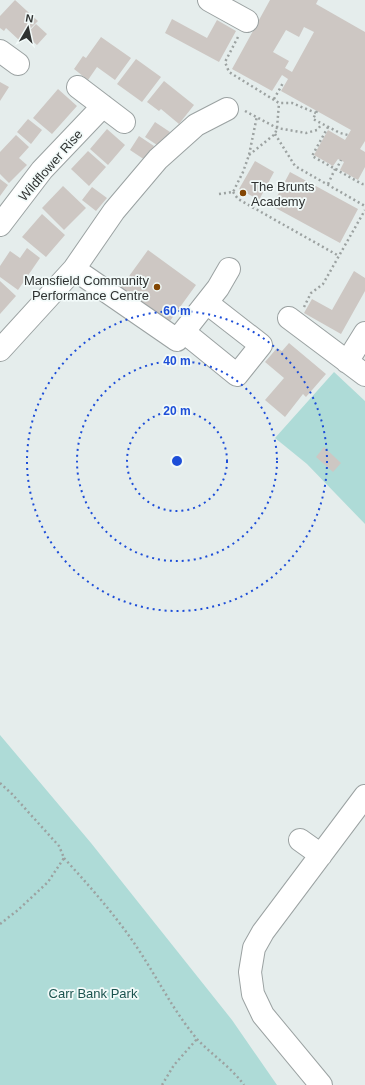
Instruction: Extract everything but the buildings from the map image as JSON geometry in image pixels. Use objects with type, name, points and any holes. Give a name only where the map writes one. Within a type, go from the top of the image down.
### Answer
[{"type":"street","points":[[209,0],[247,21]]},
{"type":"street","points":[[0,51],[18,64]]},
{"type":"street","points":[[78,87],[124,122]]},
{"type":"street","name":"Wildflower Rise","points":[[0,225],[42,170],[103,106]]},
{"type":"street","points":[[0,350],[74,269],[114,211],[158,159],[196,125],[227,109]]},
{"type":"street","points":[[74,269],[177,340],[207,303],[229,270]]},
{"type":"street","points":[[184,332],[237,375],[261,345],[207,303]]},
{"type":"street","points":[[292,320],[365,376]]},
{"type":"street","points":[[347,362],[365,333]]},
{"type":"street","points":[[321,1085],[263,1015],[253,994],[250,972],[254,948],[263,932],[365,796]]},
{"type":"street","points":[[300,840],[321,855]]},
{"type":"path","points":[[247,21],[226,62],[229,72],[279,103],[292,103],[316,112],[313,118],[340,133],[348,135]]},
{"type":"path","points":[[274,99],[283,83]]},
{"type":"path","points":[[248,155],[275,134],[278,128],[279,103]]},
{"type":"path","points":[[227,109],[238,108],[257,116],[278,128],[306,133],[317,130],[322,124]]},
{"type":"path","points":[[233,192],[243,172],[257,116]]},
{"type":"path","points":[[328,127],[312,156],[335,170],[362,184],[365,184]]},
{"type":"path","points":[[275,134],[296,166],[365,206]]},
{"type":"path","points":[[328,184],[341,160]]},
{"type":"path","points":[[220,194],[233,192]]},
{"type":"path","points":[[233,192],[238,199],[339,256]]},
{"type":"path","points":[[292,320],[311,294],[323,284],[365,210]]},
{"type":"path","points":[[0,783],[12,794],[59,846],[64,858],[104,903],[142,955],[171,1003],[197,1039],[237,1075],[244,1085]]},
{"type":"path","points":[[0,924],[18,910],[48,882],[64,858]]},
{"type":"path","points":[[162,1085],[174,1065],[197,1039]]},
{"type":"green space","points":[[334,372],[365,401],[365,524],[307,464],[275,438]]},
{"type":"green space","name":"Carr Bank Park","points":[[0,735],[91,843],[232,1020],[277,1085],[0,1085]]},
{"type":"place","name":"The Brunts Academy","points":[[243,193]]},
{"type":"place","name":"Mansfield Community Performance Centre","points":[[157,287]]}]
